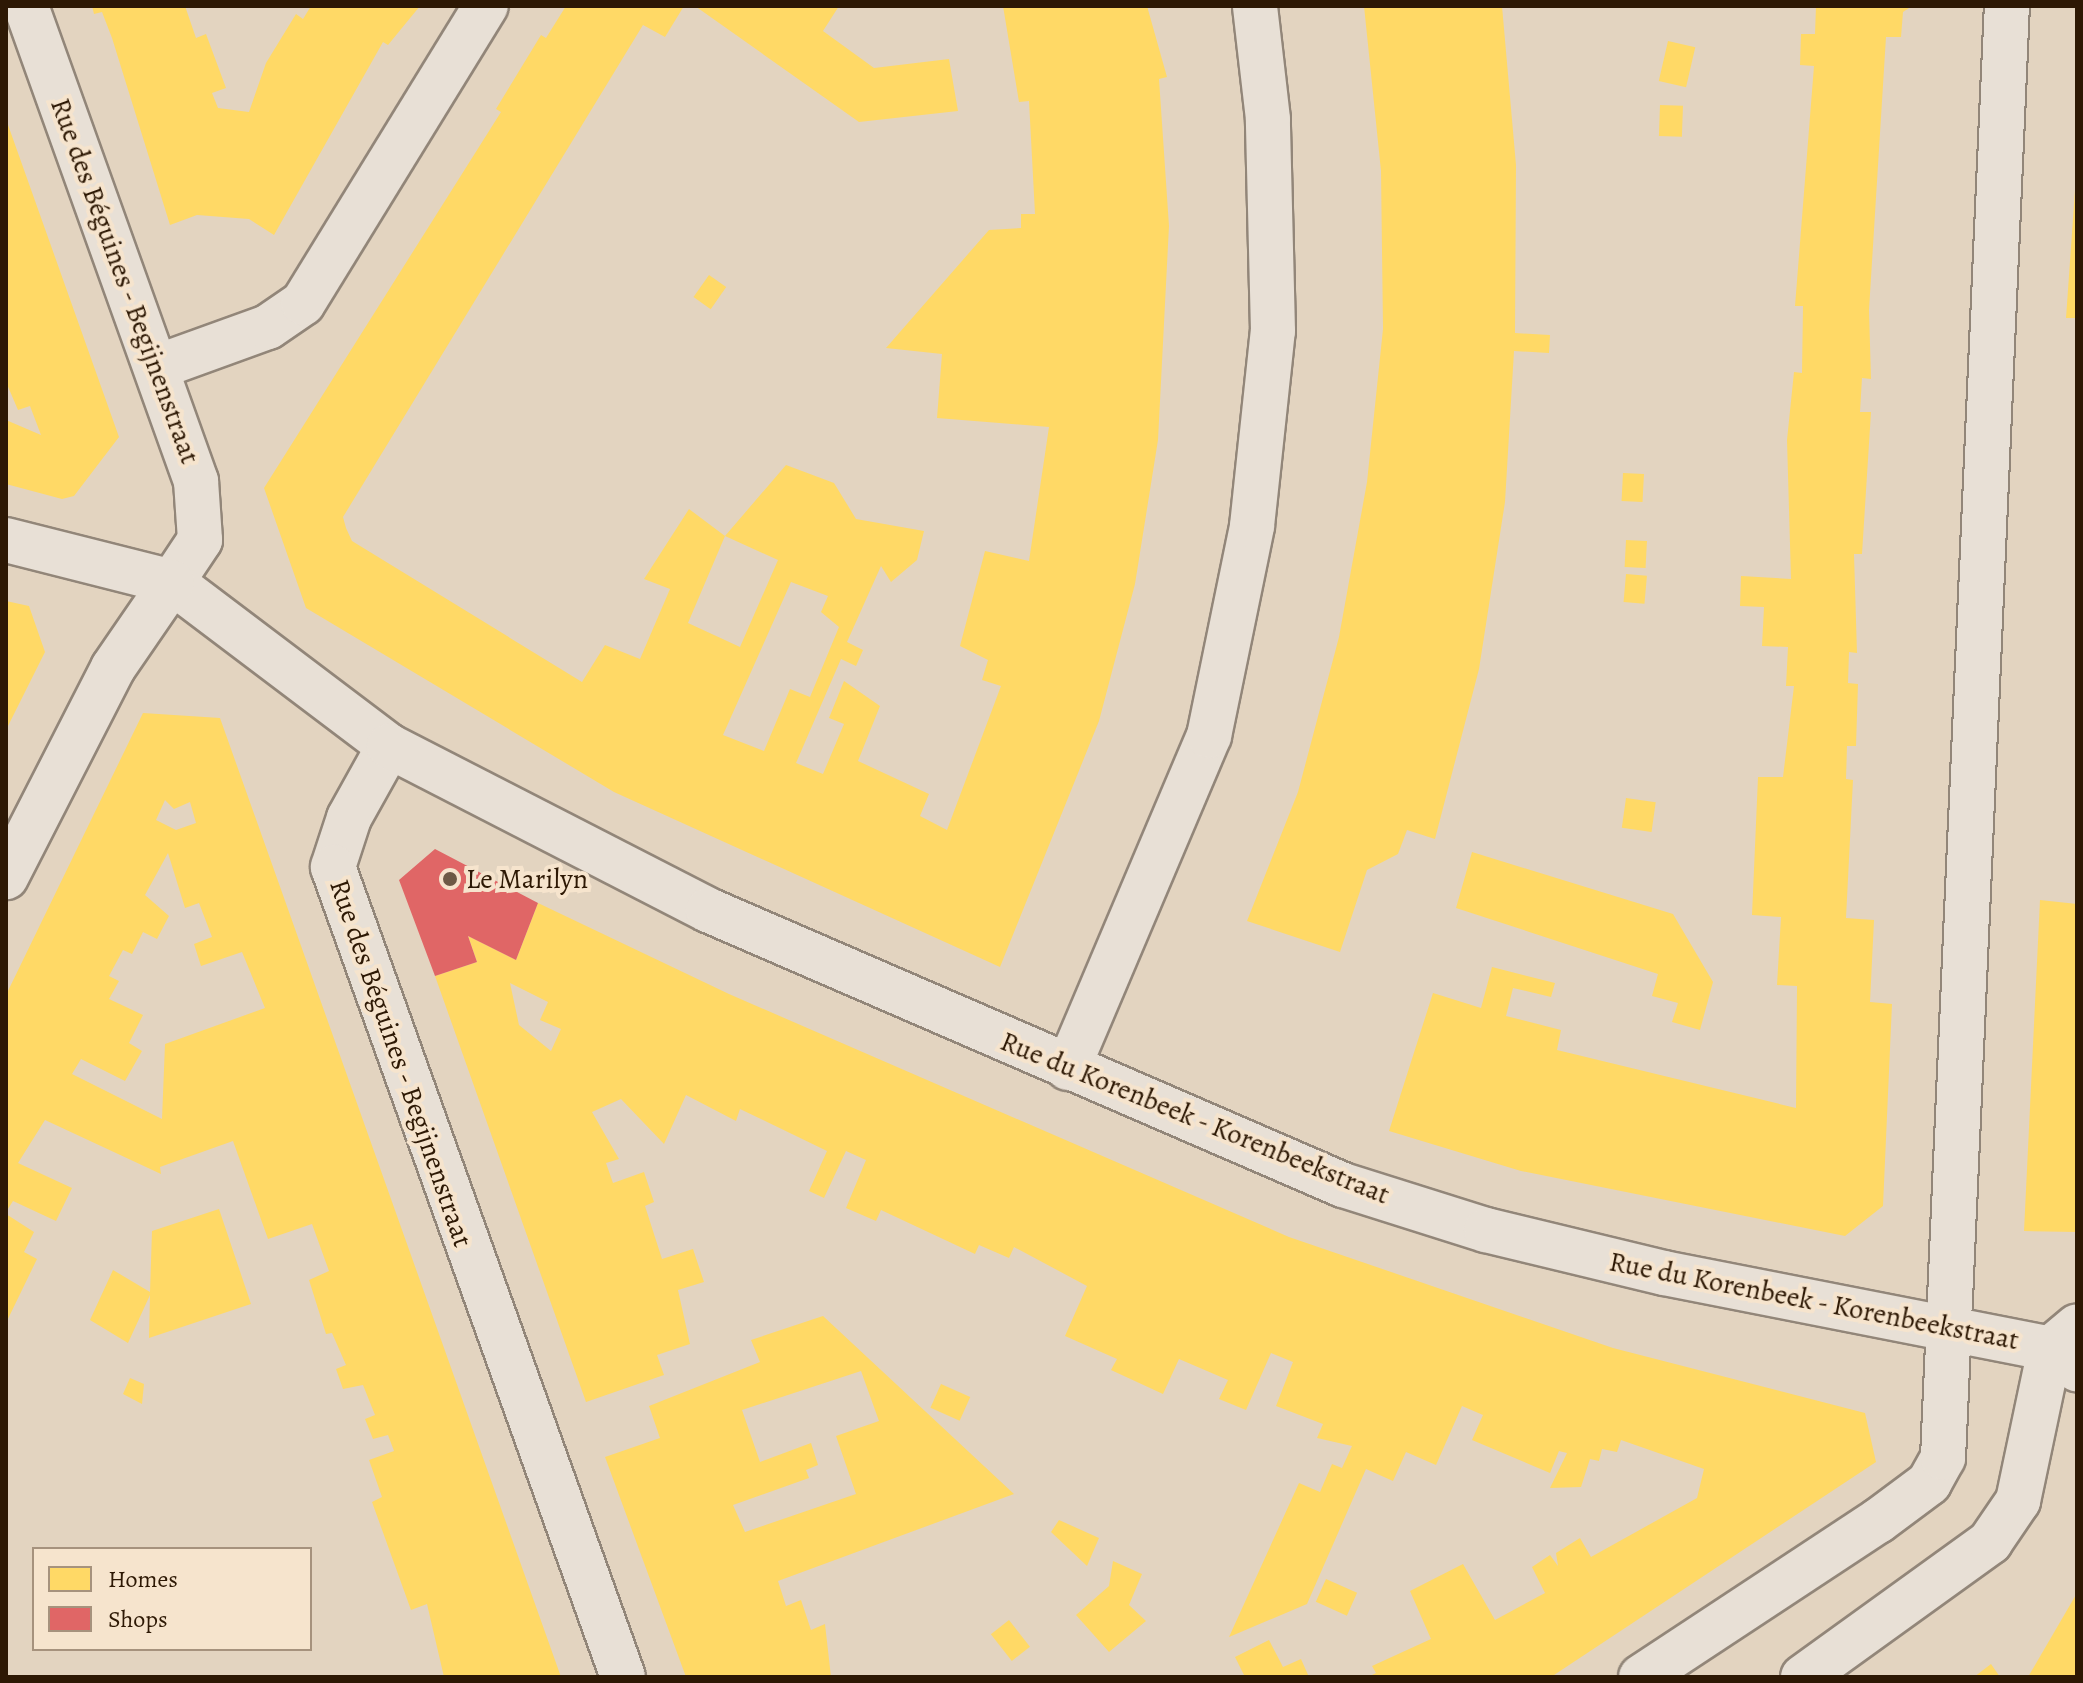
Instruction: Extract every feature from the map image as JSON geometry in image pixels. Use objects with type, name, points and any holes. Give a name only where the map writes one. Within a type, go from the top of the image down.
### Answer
[{"type":"street","name":"Rue des Béguines - Begijnenstraat","points":[[6,877],[113,668],[200,540],[196,481],[160,366],[26,6]]},
{"type":"street","points":[[160,366],[268,327],[303,303],[486,6]]},
{"type":"street","points":[[1068,1068],[1209,736],[1252,526],[1273,331],[1268,119],[1255,6]]},
{"type":"street","points":[[1641,1677],[1929,1483],[1943,1458],[2007,6]]},
{"type":"street","points":[[6,540],[172,582],[389,746]]},
{"type":"street","name":"Rue des Béguines - Begijnenstraat","points":[[389,746],[349,818],[333,867],[623,1677]]},
{"type":"street","name":"Rue du Korenbeek - Korenbeekstraat","points":[[389,746],[708,910],[1343,1185],[1486,1230],[1948,1328],[2068,1348]]},
{"type":"street","points":[[1803,1677],[1990,1542],[2018,1501],[2068,1348]]},
{"type":"building: Homes","points":[[92,6],[185,6],[196,38],[206,34],[226,88],[212,93],[218,108],[249,112],[266,63],[296,14],[303,19],[311,6],[420,6],[388,45],[383,42],[274,235],[249,219],[197,215],[170,225],[112,38],[102,12],[94,14]]},
{"type":"building: Homes","points":[[566,6],[684,6],[665,37],[643,25],[343,517],[352,541],[582,682],[605,645],[640,659],[670,589],[644,579],[689,509],[725,536],[786,465],[834,483],[856,519],[924,531],[917,560],[891,582],[881,566],[847,642],[863,650],[856,666],[841,659],[796,763],[823,774],[844,724],[829,718],[844,681],[880,706],[858,761],[929,794],[920,816],[947,830],[1001,686],[982,680],[988,660],[960,646],[985,551],[1029,561],[1049,427],[937,418],[942,354],[886,348],[989,230],[1021,228],[1021,214],[1035,214],[1029,101],[1019,102],[1003,6],[1147,6],[1167,77],[1159,79],[1169,226],[1158,440],[1135,584],[1099,721],[1000,967],[614,792],[306,608],[264,488],[501,112],[496,109],[541,35],[546,38]],"holes":[[[725,536],[778,560],[740,647],[688,623]],[[791,582],[828,596],[821,612],[839,627],[810,697],[790,689],[764,751],[723,735]]]},
{"type":"building: Homes","points":[[695,6],[839,6],[823,31],[874,68],[949,59],[958,111],[859,122]]},
{"type":"building: Homes","points":[[1364,6],[1502,6],[1516,165],[1515,333],[1550,335],[1549,353],[1514,351],[1505,502],[1479,669],[1435,839],[1407,830],[1398,854],[1367,870],[1340,952],[1247,921],[1298,792],[1339,637],[1367,482],[1383,329],[1381,171]]},
{"type":"building: Homes","points":[[1816,6],[1912,6],[1903,12],[1901,37],[1886,37],[1869,310],[1871,379],[1862,378],[1860,412],[1871,412],[1862,554],[1854,554],[1857,653],[1849,652],[1848,683],[1858,684],[1856,746],[1847,746],[1846,779],[1853,780],[1846,918],[1874,920],[1870,1002],[1892,1004],[1883,1206],[1845,1236],[1521,1171],[1389,1131],[1433,993],[1481,1008],[1492,967],[1555,983],[1551,997],[1513,988],[1506,1016],[1561,1030],[1557,1050],[1796,1108],[1797,986],[1777,985],[1781,917],[1752,915],[1758,777],[1783,777],[1794,686],[1786,686],[1788,647],[1762,646],[1764,607],[1740,606],[1741,576],[1791,579],[1787,440],[1794,372],[1802,373],[1803,306],[1795,306],[1814,66],[1800,65],[1801,34],[1815,34]]},
{"type":"building: Homes","points":[[1668,41],[1695,47],[1686,87],[1659,81]]},
{"type":"building: Homes","points":[[1660,105],[1683,106],[1682,137],[1659,136]]},
{"type":"building: Homes","points":[[7,122],[119,437],[74,496],[62,499],[6,484],[6,420],[41,435],[30,406],[18,410],[6,382]]},
{"type":"building: Homes","points":[[2075,190],[2077,318],[2066,318]]},
{"type":"building: Homes","points":[[709,275],[726,287],[711,309],[694,297]]},
{"type":"building: Homes","points":[[1623,473],[1644,474],[1643,502],[1622,501]]},
{"type":"building: Homes","points":[[1626,540],[1647,541],[1646,568],[1625,567]]},
{"type":"building: Homes","points":[[1626,574],[1647,576],[1644,604],[1624,602]]},
{"type":"building: Homes","points":[[6,601],[29,606],[45,652],[6,730]]},
{"type":"building: Homes","points":[[143,713],[220,718],[561,1677],[444,1677],[427,1604],[411,1610],[372,1502],[382,1497],[369,1460],[394,1451],[388,1435],[373,1439],[365,1419],[375,1415],[363,1385],[343,1389],[336,1369],[346,1365],[332,1333],[326,1334],[309,1280],[329,1271],[312,1224],[268,1239],[233,1141],[160,1167],[161,1174],[45,1120],[18,1163],[72,1188],[56,1221],[13,1201],[6,1212],[6,995]],"holes":[[[165,800],[174,809],[190,802],[196,823],[176,830],[156,820]],[[168,853],[185,908],[199,903],[212,937],[194,944],[201,966],[242,952],[265,1008],[165,1044],[162,1119],[72,1074],[81,1059],[125,1081],[142,1051],[129,1043],[143,1015],[109,999],[119,981],[109,976],[123,950],[132,954],[143,932],[157,939],[169,916],[145,895]]]},
{"type":"building: Homes","points":[[1626,798],[1656,802],[1652,832],[1622,828]]},
{"type":"building: Homes","points":[[1472,852],[1673,914],[1713,982],[1700,1030],[1672,1022],[1678,1003],[1652,996],[1658,974],[1456,908]]},
{"type":"building: Homes","points":[[2040,900],[2077,904],[2077,1232],[2024,1231]]},
{"type":"building: Homes","points":[[538,903],[729,994],[1289,1237],[1613,1348],[1865,1413],[1876,1462],[1551,1677],[1368,1677],[1376,1673],[1372,1666],[1431,1639],[1410,1591],[1463,1564],[1495,1620],[1545,1593],[1532,1567],[1550,1555],[1558,1566],[1556,1553],[1580,1538],[1591,1557],[1697,1498],[1704,1469],[1621,1440],[1617,1452],[1602,1449],[1599,1461],[1590,1459],[1581,1487],[1550,1488],[1567,1453],[1559,1451],[1550,1473],[1472,1440],[1483,1415],[1462,1406],[1436,1465],[1406,1452],[1393,1481],[1366,1469],[1307,1604],[1229,1637],[1299,1483],[1320,1492],[1332,1464],[1342,1468],[1352,1446],[1317,1438],[1323,1424],[1276,1406],[1293,1362],[1271,1353],[1246,1410],[1219,1399],[1228,1380],[1179,1359],[1163,1394],[1111,1370],[1117,1359],[1065,1336],[1087,1286],[1014,1247],[1009,1258],[979,1245],[975,1254],[881,1210],[876,1221],[846,1208],[866,1160],[846,1151],[824,1198],[809,1191],[827,1151],[740,1109],[736,1121],[686,1095],[664,1144],[621,1099],[592,1112],[619,1159],[606,1163],[613,1183],[644,1172],[654,1202],[645,1206],[662,1259],[693,1249],[704,1282],[678,1290],[690,1344],[657,1355],[664,1375],[586,1402],[435,976],[477,962],[468,936],[516,960]],"holes":[[[510,983],[548,1002],[540,1020],[561,1029],[551,1051],[519,1025]]]},
{"type":"building: Homes","points":[[219,1209],[251,1304],[149,1338],[150,1295],[128,1343],[90,1320],[113,1270],[150,1292],[152,1231]]},
{"type":"building: Homes","points":[[6,1214],[34,1232],[24,1252],[37,1259],[6,1323]]},
{"type":"building: Homes","points":[[823,1316],[1014,1494],[778,1581],[786,1606],[801,1600],[811,1630],[825,1624],[831,1677],[686,1677],[605,1457],[660,1438],[649,1406],[760,1362],[751,1340]],"holes":[[[861,1371],[879,1421],[836,1436],[856,1494],[745,1532],[733,1505],[809,1478],[806,1470],[818,1465],[811,1443],[760,1462],[742,1410]]]},
{"type":"building: Homes","points":[[130,1378],[144,1384],[142,1404],[123,1394]]},
{"type":"building: Homes","points":[[941,1384],[970,1397],[960,1421],[930,1408]]},
{"type":"building: Homes","points":[[1059,1520],[1099,1538],[1087,1566],[1051,1532]]},
{"type":"building: Homes","points":[[1113,1561],[1142,1574],[1129,1605],[1146,1621],[1109,1652],[1076,1615],[1109,1586]]},
{"type":"building: Homes","points":[[1326,1579],[1357,1593],[1347,1616],[1316,1602]]},
{"type":"building: Homes","points":[[2077,1593],[2077,1677],[2028,1677]]},
{"type":"building: Homes","points":[[1009,1620],[1030,1647],[1012,1661],[991,1634]]},
{"type":"building: Homes","points":[[1269,1640],[1283,1667],[1301,1659],[1309,1677],[1245,1677],[1235,1657]]},
{"type":"building: Homes","points":[[1991,1664],[2000,1677],[1974,1677]]},
{"type":"building: Shops","points":[[435,849],[538,903],[516,960],[468,936],[477,962],[435,976],[399,880]]},
{"type":"place","name":"Le Marilyn","points":[[450,879]]}]
